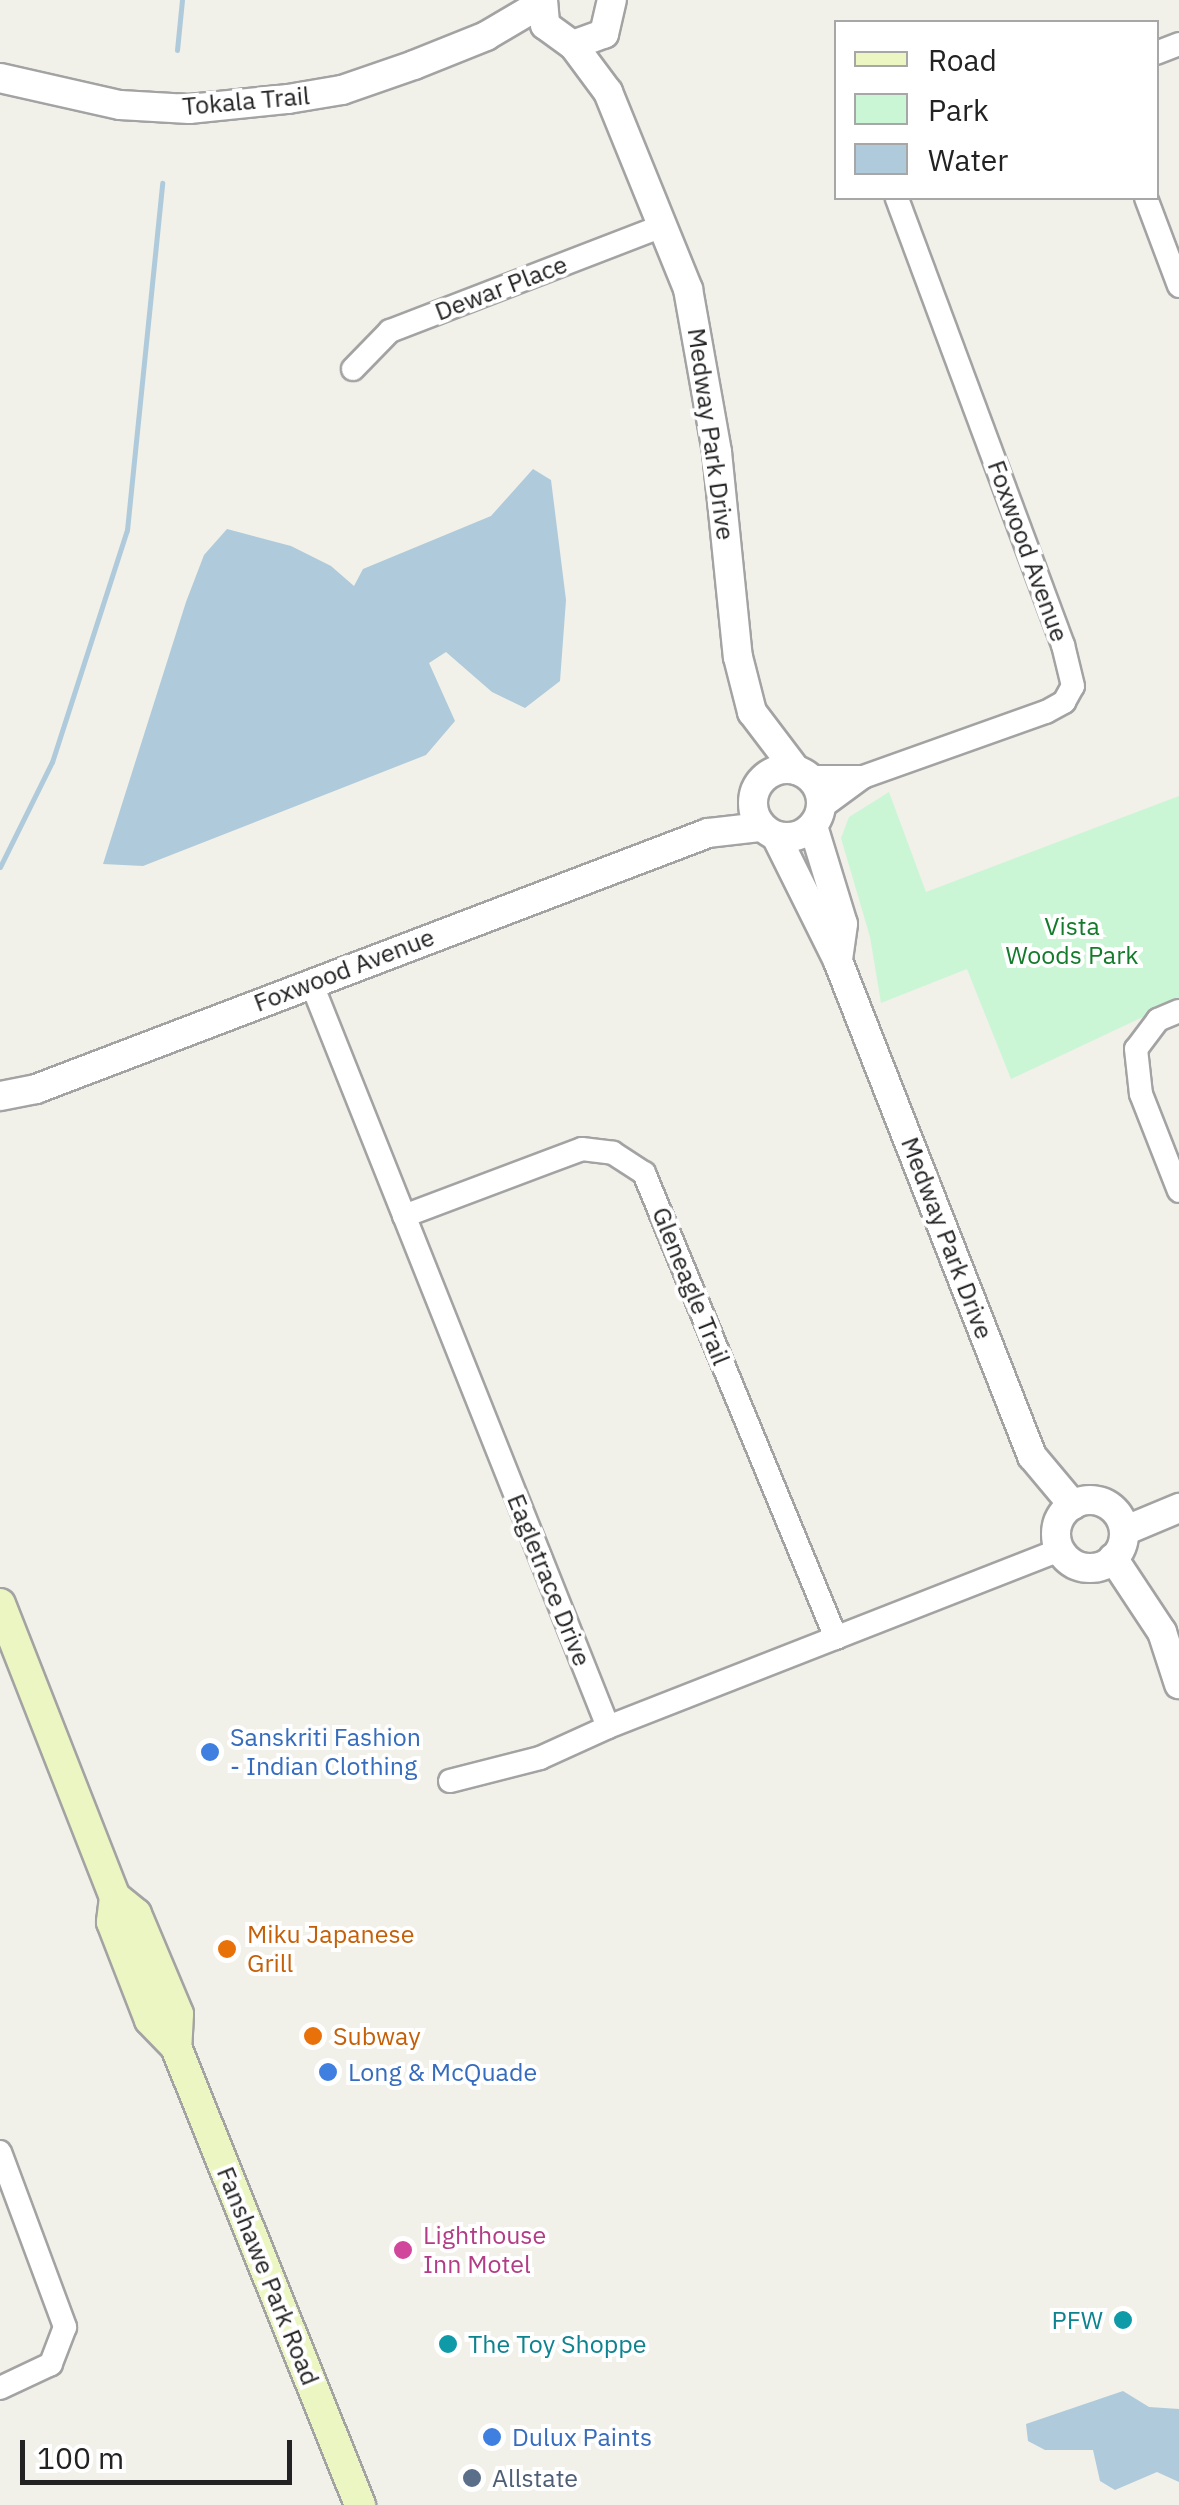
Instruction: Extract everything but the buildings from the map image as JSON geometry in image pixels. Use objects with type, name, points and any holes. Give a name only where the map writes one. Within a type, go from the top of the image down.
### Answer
[{"type":"main road","name":"Fanshawe Park Road","points":[[0,1604],[115,1896],[136,1914],[178,2014],[176,2047],[360,2505]]},
{"type":"street","name":"Tokala Trail","points":[[0,78],[120,105],[226,108],[342,90],[486,36],[543,2]]},
{"type":"street","name":"Medway Park Drive","points":[[543,2],[562,39],[608,92],[698,328],[738,657],[761,728],[756,789]]},
{"type":"street","name":"Tokala Trail","points":[[486,36],[562,39],[616,13]]},
{"type":"street","name":"Medway Park Drive","points":[[608,92],[616,13]]},
{"type":"street","name":"Foxwood Avenue","points":[[817,817],[863,777],[1046,712],[1064,702],[1073,686],[1064,645],[898,200]]},
{"type":"street","points":[[1147,200],[1179,286]]},
{"type":"street","name":"Dewar Place","points":[[353,368],[390,332],[662,226]]},
{"type":"street","name":"Medway Park Drive","points":[[761,728],[802,773]]},
{"type":"street","points":[[775,770],[802,773],[817,817],[796,836],[769,832],[756,789],[775,770]]},
{"type":"street","name":"Foxwood Avenue","points":[[802,773],[863,777]]},
{"type":"street","name":"Foxwood Avenue","points":[[708,832],[756,789]]},
{"type":"street","name":"Medway Park Drive","points":[[817,817],[843,924],[838,961]]},
{"type":"street","name":"Foxwood Avenue","points":[[0,1096],[36,1089],[708,832],[769,832]]},
{"type":"street","name":"Medway Park Drive","points":[[769,832],[838,961],[1032,1456],[1073,1505]]},
{"type":"street","name":"Eagletrace Drive","points":[[311,982],[608,1727]]},
{"type":"street","points":[[1179,1011],[1158,1020],[1136,1049],[1141,1094],[1179,1192]]},
{"type":"street","name":"Foxwood Avenue","points":[[0,1113],[36,1089]]},
{"type":"street","name":"Gleneagle Trail","points":[[404,1216],[582,1149],[613,1154],[644,1173],[836,1638]]},
{"type":"street","points":[[1100,1502],[1120,1518],[1124,1531],[1113,1558],[1080,1566],[1060,1550],[1057,1525],[1073,1505],[1100,1502]]},
{"type":"street","points":[[1124,1531],[1179,1508]]},
{"type":"street","points":[[450,1781],[540,1758],[608,1727],[1060,1550]]},
{"type":"street","points":[[1113,1558],[1162,1632],[1179,1684]]},
{"type":"street","points":[[0,2152],[65,2327],[51,2364],[0,2388]]},
{"type":"green space","name":"Vista Woods Park","points":[[889,792],[926,892],[1179,796],[1179,1000],[1011,1079],[967,969],[881,1003],[870,937],[841,838],[849,817]]},
{"type":"water","points":[[533,469],[551,480],[566,600],[560,681],[525,708],[492,692],[446,652],[429,663],[455,721],[426,755],[143,866],[103,864],[186,602],[204,555],[227,529],[291,546],[331,566],[354,586],[363,569],[491,516]]},
{"type":"water","points":[[1123,2391],[1149,2407],[1179,2409],[1179,2482],[1157,2472],[1115,2490],[1100,2481],[1093,2450],[1045,2450],[1028,2441],[1026,2424]]},
{"type":"waterway","points":[[177,50],[182,0]]},
{"type":"waterway","points":[[0,867],[52,762],[127,530],[162,183]]},
{"type":"place","name":"Sanskriti Fashion - Indian Clothing","points":[[210,1752]]},
{"type":"place","name":"Miku Japanese Grill","points":[[227,1949]]},
{"type":"place","name":"Subway","points":[[313,2036]]},
{"type":"place","name":"Long & McQuade","points":[[328,2072]]},
{"type":"place","name":"Lighthouse Inn Motel","points":[[403,2250]]},
{"type":"place","name":"PFW","points":[[1123,2320]]},
{"type":"place","name":"The Toy Shoppe","points":[[448,2344]]},
{"type":"place","name":"Dulux Paints","points":[[492,2437]]},
{"type":"place","name":"Allstate","points":[[472,2478]]}]
